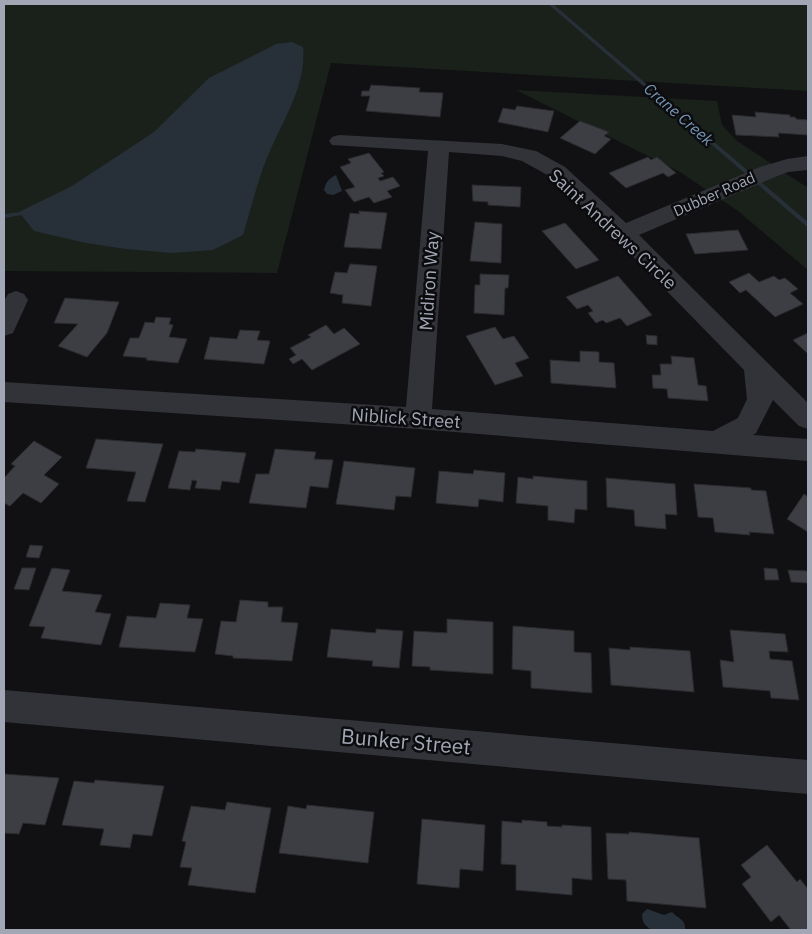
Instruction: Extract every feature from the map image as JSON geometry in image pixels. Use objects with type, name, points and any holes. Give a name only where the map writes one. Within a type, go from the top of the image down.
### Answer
[{"type":"street","name":"Saint Andrews Circle","points":[[339,141],[439,145],[502,150],[529,156],[558,172],[623,234],[808,419]]},
{"type":"street","name":"Midiron Way","points":[[418,418],[439,145]]},
{"type":"street","name":"Dubber Road","points":[[623,234],[730,189],[766,171],[787,165],[808,163]]},
{"type":"street","points":[[4,327],[16,300]]},
{"type":"street","points":[[713,443],[730,436],[747,425],[760,399],[756,368]]},
{"type":"street","name":"Niblick Street","points":[[4,392],[418,418],[808,450]]},
{"type":"street","name":"Bunker Street","points":[[4,706],[808,777]]},
{"type":"shaded area","points":[[4,4],[808,4],[808,91],[331,63],[277,273],[4,271]]},
{"type":"shaded area","points":[[292,42],[303,47],[301,76],[292,104],[263,167],[243,235],[213,250],[172,253],[126,249],[86,243],[34,231],[19,212],[72,186],[154,132],[209,78],[276,44]]},
{"type":"shaded area","points":[[516,90],[717,101],[722,125],[737,141],[808,188],[808,270],[738,211],[680,172]]},
{"type":"shaded area","points":[[336,175],[342,191],[333,195],[327,194],[324,190],[326,185],[329,179]]},
{"type":"shaded area","points":[[647,909],[664,915],[672,912],[683,921],[685,930],[650,929],[644,924],[642,917],[642,914]]},
{"type":"building","points":[[371,85],[420,88],[419,92],[443,93],[440,117],[366,111],[370,96],[361,96],[362,91],[369,91]]},
{"type":"building","points":[[517,106],[554,111],[548,132],[498,122],[503,108],[515,110]]},
{"type":"building","points":[[755,112],[790,115],[790,117],[795,117],[796,119],[808,120],[808,135],[778,133],[779,137],[736,135],[732,115],[756,117]]},
{"type":"building","points":[[580,121],[609,132],[604,136],[611,139],[595,154],[560,138]]},
{"type":"building","points":[[369,153],[384,172],[381,173],[384,176],[378,178],[380,181],[393,177],[400,186],[387,191],[392,197],[374,203],[369,197],[354,202],[345,190],[355,187],[340,167],[351,163],[348,159]]},
{"type":"building","points":[[648,157],[651,160],[657,157],[676,173],[668,177],[663,173],[626,188],[609,173]]},
{"type":"building","points":[[472,185],[521,187],[520,207],[488,205],[488,202],[473,201]]},
{"type":"building","points":[[359,211],[387,213],[381,249],[344,247],[350,213],[359,214]]},
{"type":"building","points":[[475,222],[502,224],[501,263],[470,261]]},
{"type":"building","points":[[565,223],[599,260],[576,269],[542,231]]},
{"type":"building","points":[[738,230],[748,250],[695,254],[686,234]]},
{"type":"building","points":[[350,264],[377,266],[371,306],[342,303],[343,295],[330,293],[335,272],[347,273]]},
{"type":"building","points":[[749,273],[759,282],[774,276],[779,280],[785,278],[798,289],[790,293],[803,304],[775,317],[746,290],[740,293],[729,282]]},
{"type":"building","points":[[480,274],[509,275],[508,288],[505,288],[504,315],[474,313],[475,285],[480,285]]},
{"type":"building","points":[[618,276],[652,315],[627,326],[620,318],[606,323],[603,320],[596,323],[588,313],[593,311],[588,305],[577,309],[566,297]]},
{"type":"building","points":[[65,298],[119,302],[107,333],[87,357],[58,346],[78,324],[54,323]]},
{"type":"building","points":[[156,317],[171,318],[169,324],[173,325],[169,337],[187,339],[178,363],[123,356],[130,338],[139,338],[145,322],[154,323]]},
{"type":"building","points":[[326,325],[334,334],[344,328],[360,344],[312,370],[302,359],[293,364],[289,359],[296,355],[290,348],[311,337],[308,335]]},
{"type":"building","points":[[495,327],[503,339],[514,336],[529,358],[515,363],[523,376],[495,385],[466,336]]},
{"type":"building","points":[[240,330],[260,331],[257,340],[270,341],[264,364],[204,359],[210,337],[237,339]]},
{"type":"building","points":[[808,333],[808,354],[793,340]]},
{"type":"building","points":[[646,335],[657,336],[657,345],[647,344]]},
{"type":"building","points":[[580,351],[599,352],[599,362],[614,363],[616,388],[551,383],[550,360],[580,362]]},
{"type":"building","points":[[671,356],[694,358],[698,385],[706,386],[708,401],[668,398],[667,389],[653,388],[652,375],[661,375],[660,364],[672,364]]},
{"type":"building","points":[[96,439],[163,444],[145,502],[127,501],[136,472],[86,468]]},
{"type":"building","points":[[34,441],[62,457],[44,475],[59,484],[41,503],[23,493],[10,506],[4,503],[4,478],[15,466],[11,464]]},
{"type":"building","points":[[196,449],[246,453],[239,483],[222,481],[220,490],[195,488],[197,481],[192,480],[190,490],[168,488],[179,451],[195,452]]},
{"type":"building","points":[[275,449],[316,452],[314,459],[333,460],[328,488],[310,486],[306,508],[249,503],[256,474],[269,474]]},
{"type":"building","points":[[344,461],[415,468],[411,497],[396,496],[394,510],[336,504]]},
{"type":"building","points":[[474,470],[505,473],[503,502],[479,499],[478,507],[436,503],[439,471],[473,474]]},
{"type":"building","points":[[533,476],[587,481],[587,510],[575,509],[574,523],[548,520],[548,506],[516,503],[518,477],[533,479]]},
{"type":"building","points":[[606,478],[675,484],[677,515],[665,514],[666,529],[635,526],[634,510],[607,507]]},
{"type":"building","points":[[694,484],[751,488],[751,490],[766,491],[774,534],[749,532],[750,535],[715,532],[713,518],[698,517]]},
{"type":"building","points":[[804,494],[808,497],[808,532],[787,519]]},
{"type":"building","points":[[30,545],[43,546],[39,558],[26,557]]},
{"type":"building","points":[[22,568],[36,568],[29,590],[14,589]]},
{"type":"building","points":[[52,568],[70,570],[62,591],[102,595],[95,612],[111,614],[101,645],[41,638],[45,627],[29,626]]},
{"type":"building","points":[[764,568],[777,569],[779,580],[765,580]]},
{"type":"building","points":[[788,570],[808,571],[808,583],[791,582]]},
{"type":"building","points":[[240,600],[268,602],[268,607],[283,607],[281,622],[298,623],[292,661],[233,658],[233,656],[215,654],[221,621],[236,622]]},
{"type":"building","points":[[160,603],[190,605],[187,618],[203,619],[195,652],[119,647],[127,616],[156,618]]},
{"type":"building","points":[[447,619],[493,622],[493,674],[430,670],[430,667],[412,666],[414,631],[447,633]]},
{"type":"building","points":[[513,626],[574,631],[574,652],[591,653],[592,693],[531,688],[531,671],[512,669]]},
{"type":"building","points":[[331,629],[376,633],[376,629],[403,631],[399,668],[372,666],[373,661],[327,657]]},
{"type":"building","points":[[730,630],[785,634],[788,652],[769,651],[770,659],[792,661],[799,700],[771,698],[770,691],[723,687],[720,660],[734,662]]},
{"type":"building","points":[[630,647],[690,651],[694,692],[611,685],[609,648],[630,650]]},
{"type":"building","points":[[4,774],[59,778],[45,825],[23,823],[19,834],[4,833]]},
{"type":"building","points":[[95,780],[164,786],[152,836],[133,834],[130,848],[100,845],[104,829],[62,825],[74,781],[94,783]]},
{"type":"building","points":[[227,802],[271,808],[255,893],[188,885],[192,868],[180,867],[186,842],[182,841],[191,806],[225,810]]},
{"type":"building","points":[[307,805],[374,812],[368,863],[279,853],[288,806],[306,809]]},
{"type":"building","points":[[422,819],[485,825],[483,871],[460,869],[459,888],[417,884]]},
{"type":"building","points":[[522,820],[547,822],[547,826],[591,827],[592,880],[572,878],[572,895],[516,890],[516,865],[501,864],[502,821],[522,823]]},
{"type":"building","points":[[629,832],[699,838],[706,908],[627,901],[626,880],[608,879],[606,833],[629,834]]},
{"type":"building","points":[[767,845],[797,882],[800,879],[808,889],[808,930],[791,930],[779,915],[771,922],[742,884],[751,877],[741,865]]},
{"type":"waterway","name":"Crane Creek","points":[[550,4],[808,225]]},
{"type":"waterway","points":[[4,216],[20,214]]}]
